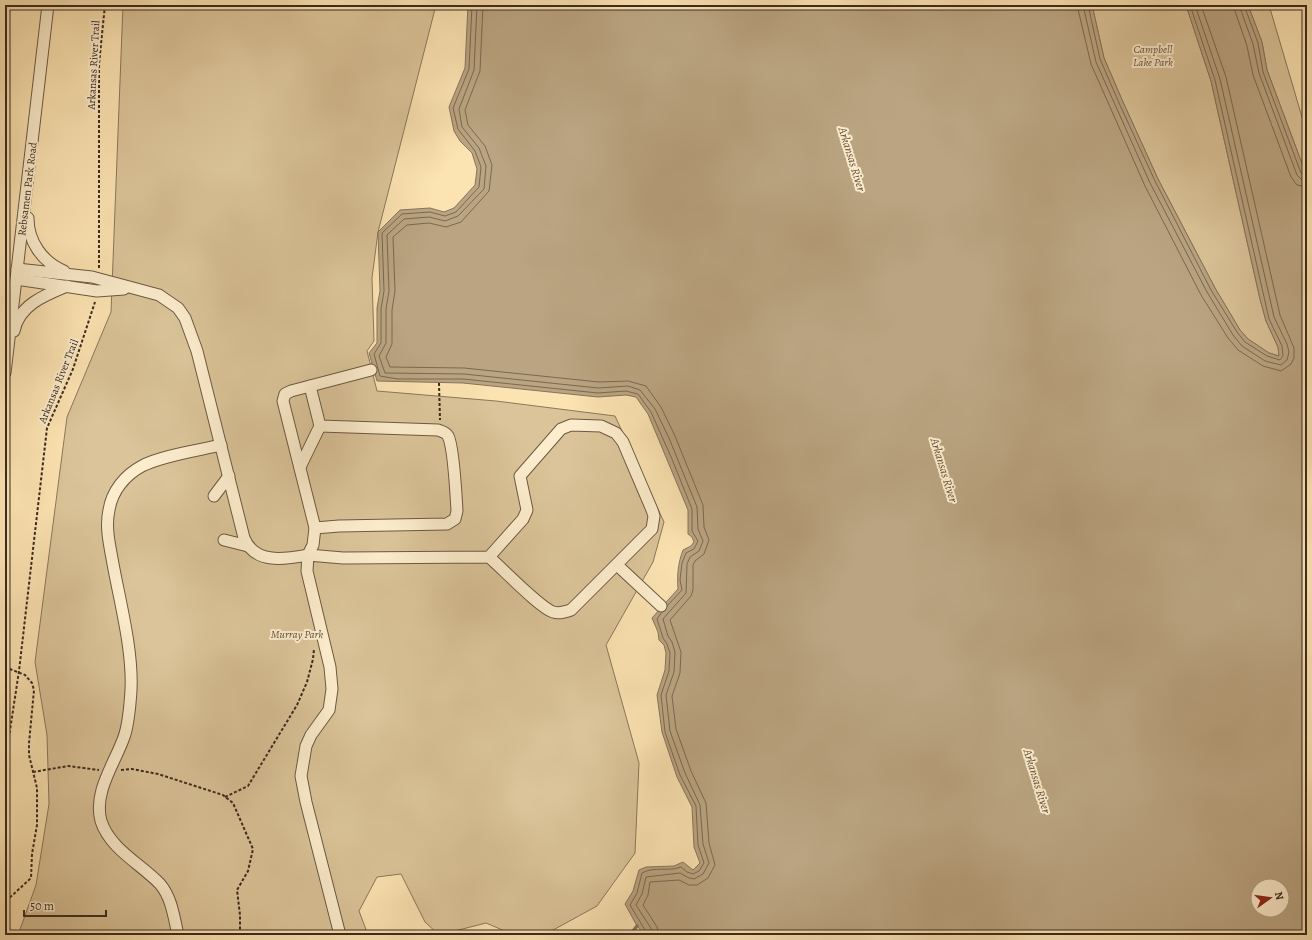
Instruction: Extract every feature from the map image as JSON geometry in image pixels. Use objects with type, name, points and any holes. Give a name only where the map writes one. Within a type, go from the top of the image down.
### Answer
[{"type":"street","name":"Rebsamen Park Road","points":[[5,374],[48,5]]},
{"type":"street","points":[[28,177],[28,224],[35,246],[49,263],[74,275]]},
{"type":"street","points":[[17,274],[67,286],[97,291],[130,288]]},
{"type":"street","points":[[17,274],[74,275],[98,278],[130,288],[148,290],[159,295],[178,308],[185,318],[197,351],[244,538],[248,546]]},
{"type":"street","points":[[5,374],[14,328],[18,320],[28,306],[37,299],[67,286]]},
{"type":"street","points":[[340,935],[306,802],[301,776],[306,746],[311,735],[329,710],[332,689],[330,667],[307,571],[308,556],[314,545],[315,528],[283,400],[287,392],[371,370]]},
{"type":"street","points":[[300,467],[320,426],[310,386]]},
{"type":"street","points":[[224,540],[248,546],[262,556],[276,560],[308,556],[343,558],[489,557],[542,605],[552,612],[559,613],[576,607],[652,529],[654,516],[623,442],[616,434],[601,426],[572,425],[562,429],[520,476],[527,510],[523,519],[489,557]]},
{"type":"street","points":[[315,528],[339,526],[447,524],[455,519],[457,511],[450,445],[448,435],[445,433],[438,430],[320,426]]},
{"type":"street","points":[[178,935],[171,903],[161,885],[110,838],[104,828],[100,809],[102,794],[109,772],[128,724],[131,689],[128,653],[107,520],[112,498],[125,478],[144,465],[221,445]]},
{"type":"street","points":[[214,496],[229,476]]},
{"type":"street","points":[[617,565],[661,606]]},
{"type":"path","name":"Arkansas River Trail","points":[[98,278],[99,79],[105,5]]},
{"type":"path","points":[[1302,5],[1307,11]]},
{"type":"path","name":"Arkansas River Trail","points":[[5,763],[19,671],[47,428],[73,369],[94,307],[97,291]]},
{"type":"path","points":[[439,383],[440,420]]},
{"type":"path","points":[[225,797],[248,786],[297,705],[314,659],[314,645]]},
{"type":"path","points":[[5,667],[19,671],[30,679],[34,690],[29,743],[37,788],[37,825],[32,854],[31,878],[5,902]]},
{"type":"path","points":[[33,772],[68,766],[109,772],[132,769],[158,774],[225,797],[233,803],[253,849],[248,871],[236,890],[240,915],[240,935]]},
{"type":"green space","name":"Murray Park","points":[[123,5],[436,5],[378,232],[372,278],[374,341],[367,351],[377,391],[496,401],[615,416],[664,522],[653,562],[606,645],[639,763],[635,853],[597,906],[544,935],[514,935],[486,923],[439,935],[425,922],[401,874],[377,877],[359,911],[368,935],[18,935],[36,885],[49,804],[47,735],[35,662],[67,417],[111,312]]},
{"type":"green space","name":"Campbell Lake Park","points":[[1092,5],[1186,5],[1211,81],[1260,299],[1266,321],[1278,347],[1279,356],[1269,353],[1248,339],[1240,330],[1215,288],[1158,179],[1123,102],[1104,58]]},
{"type":"green space","points":[[1248,5],[1269,5],[1307,134],[1307,177],[1267,70],[1262,42]]},
{"type":"water","name":"Arkansas River","points":[[468,5],[1092,5],[1104,58],[1123,102],[1158,179],[1215,288],[1240,330],[1248,339],[1269,353],[1279,356],[1278,347],[1266,321],[1260,299],[1211,81],[1186,5],[1248,5],[1262,42],[1267,70],[1307,177],[1307,935],[645,935],[637,926],[625,904],[633,891],[639,870],[646,867],[674,866],[683,862],[693,870],[700,863],[694,847],[692,807],[677,777],[662,732],[657,695],[665,670],[666,653],[664,645],[659,640],[658,632],[652,618],[678,589],[678,569],[681,555],[683,550],[691,546],[694,542],[692,537],[688,534],[688,510],[648,414],[636,397],[626,395],[598,397],[463,383],[377,381],[369,353],[377,343],[377,308],[380,291],[378,232],[400,210],[430,208],[444,212],[454,208],[475,185],[477,169],[472,153],[460,141],[454,131],[449,107],[465,68]]},
{"type":"waterway","points":[[630,935],[637,926]]}]
